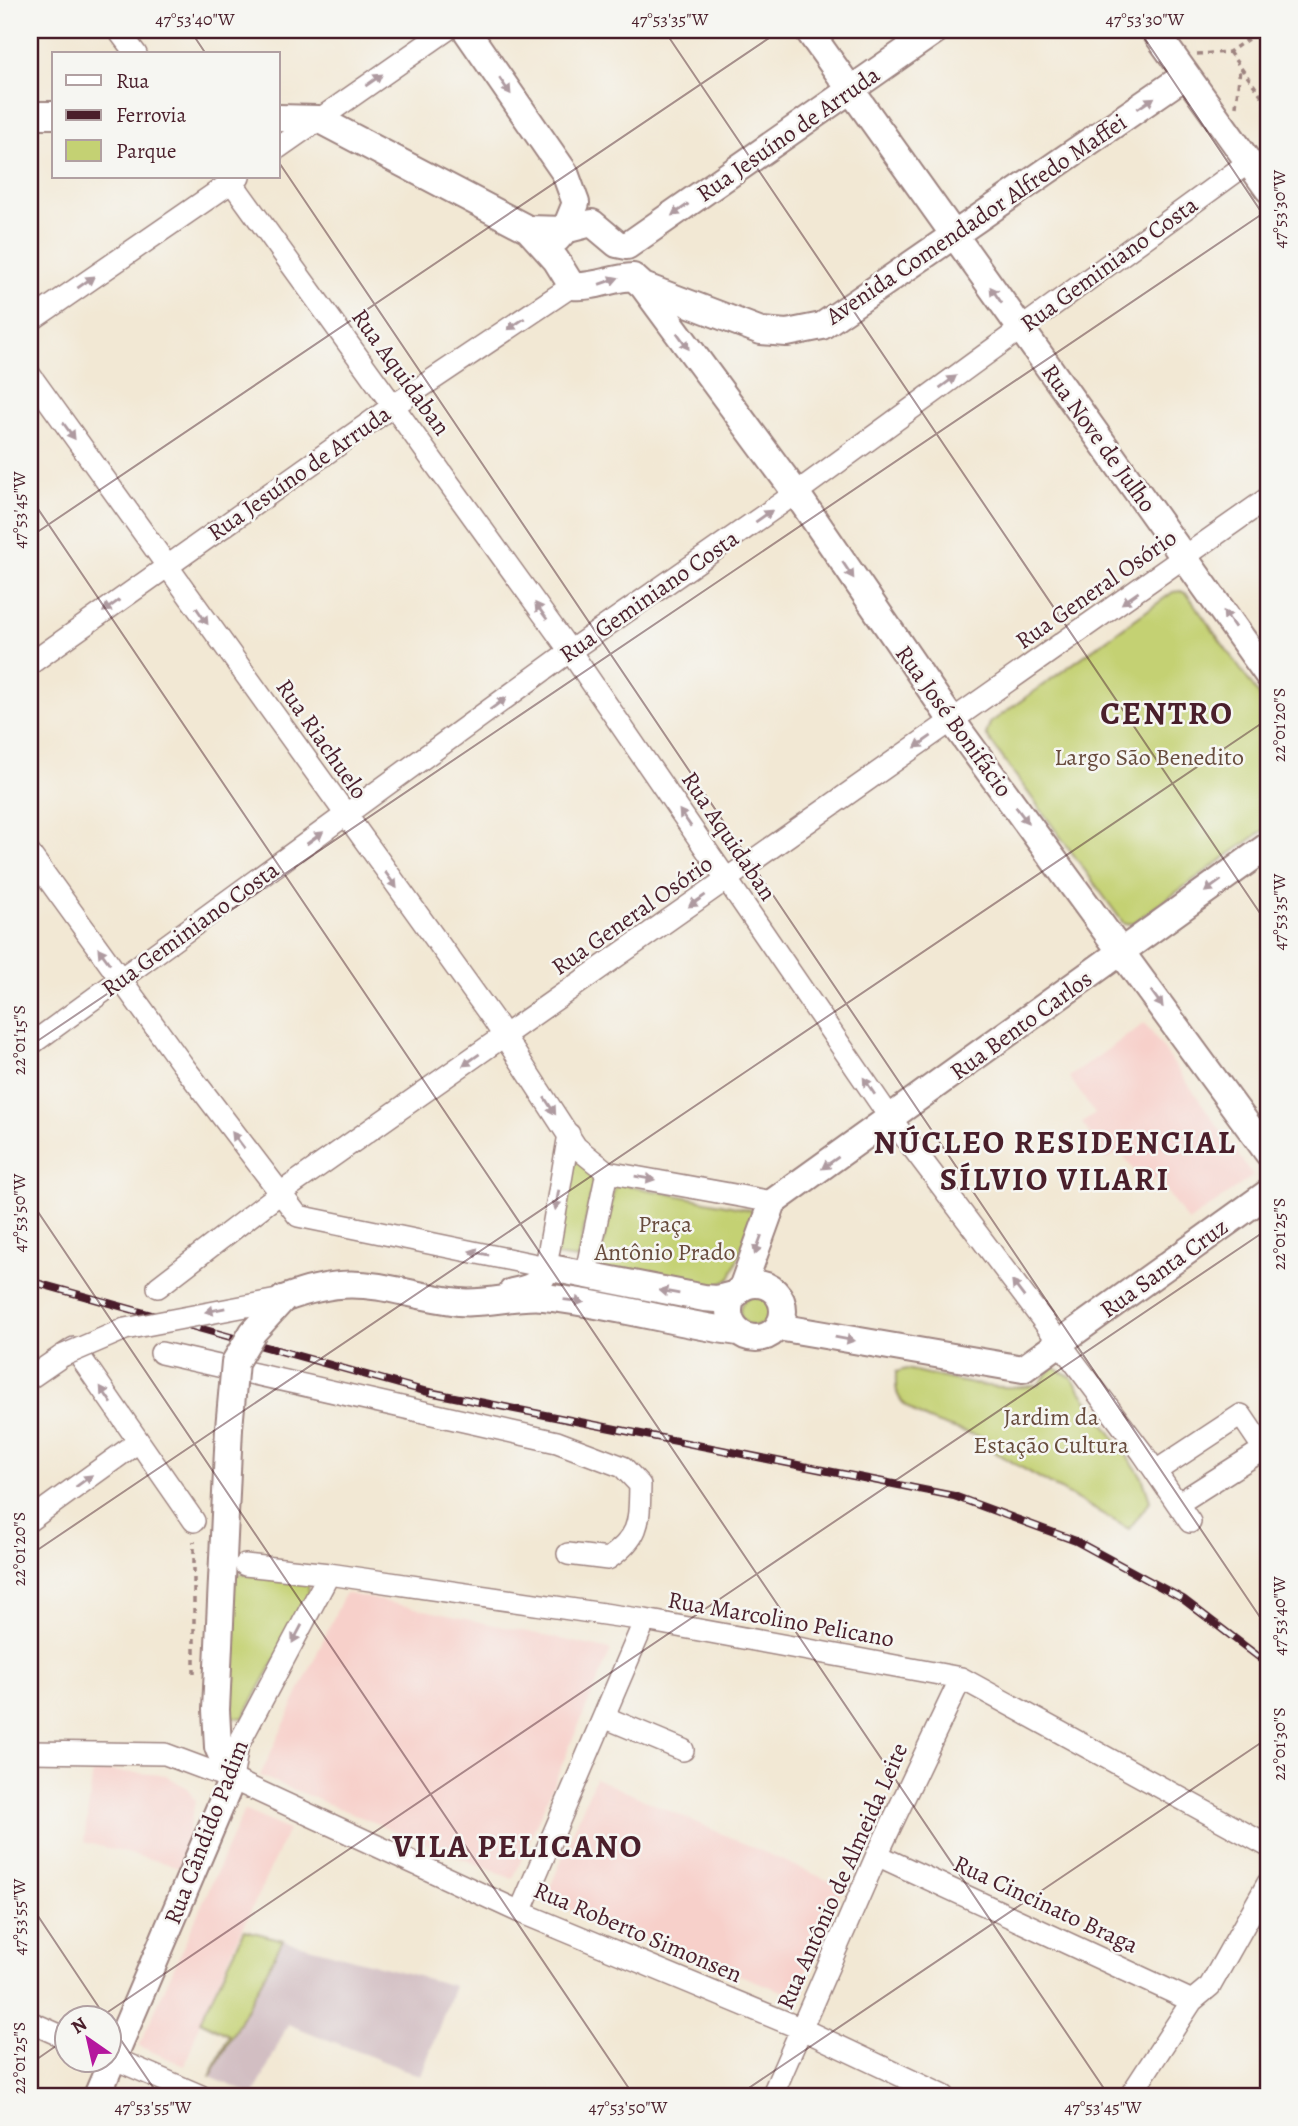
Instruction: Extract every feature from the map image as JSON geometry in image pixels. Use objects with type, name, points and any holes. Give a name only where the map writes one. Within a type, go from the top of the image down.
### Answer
[{"type":"main road","points":[[466,30],[565,173],[576,203],[565,230],[555,242],[556,260]]},
{"type":"main road","name":"Rua Nove de Julho","points":[[808,30],[1268,675]]},
{"type":"main road","name":"Rua Jesuíno de Arruda","points":[[565,230],[592,223],[617,244],[627,246],[936,30]]},
{"type":"main road","points":[[1154,30],[1233,139],[1259,154],[1268,189]]},
{"type":"main road","name":"Avenida Comendador Alfredo Maffei","points":[[572,286],[590,287],[616,278],[633,277],[643,286],[761,331],[787,333],[822,326],[953,235],[1179,65]]},
{"type":"main road","points":[[30,115],[52,115]]},
{"type":"main road","points":[[280,118],[318,119],[528,229],[556,260],[572,286]]},
{"type":"main road","points":[[528,229],[565,230]]},
{"type":"main road","name":"Rua José Bonifácio","points":[[643,286],[796,494],[953,722],[1123,951],[1268,1153]]},
{"type":"main road","name":"Rua Bento Carlos","points":[[773,1202],[1268,846]]},
{"type":"main road","name":"Rua Santa Cruz","points":[[778,1326],[1023,1369],[1268,1193]]},
{"type":"main road","points":[[738,1332],[729,1317],[731,1301],[739,1291],[773,1202]]},
{"type":"main road","points":[[232,1779],[218,1747],[216,1710],[229,1428],[235,1362],[253,1332],[283,1299],[313,1287],[363,1284],[471,1302],[540,1296],[594,1303],[738,1332],[754,1338],[772,1333],[778,1326],[783,1309],[776,1293],[760,1284],[717,1299],[704,1298],[585,1277],[546,1267],[544,1275],[534,1286],[471,1302]]},
{"type":"main road","name":"Rua Cândido Padim","points":[[122,2032],[232,1779]]},
{"type":"main road","name":"Rua Cândido Padim","points":[[97,2096],[105,2074]]},
{"type":"street","points":[[118,30],[134,52]]},
{"type":"street","points":[[280,147],[447,30]]},
{"type":"street","name":"Rua Geminiano Costa","points":[[30,1045],[570,651],[796,494],[1259,154]]},
{"type":"street","points":[[30,321],[233,178]]},
{"type":"street","name":"Rua Aquidaban","points":[[233,178],[393,407],[570,651],[891,1119],[1156,1471],[1190,1521]]},
{"type":"street","name":"Rua Jesuíno de Arruda","points":[[30,664],[393,407],[572,286]]},
{"type":"street","name":"Rua Riachuelo","points":[[30,375],[344,817],[505,1036],[569,1134]]},
{"type":"street","name":"Rua General Osório","points":[[158,1287],[279,1194],[1185,559],[1268,498]]},
{"type":"street","points":[[30,854],[279,1194],[298,1216],[546,1267],[569,1134]]},
{"type":"street","points":[[569,1134],[576,1147],[607,1172],[773,1202]]},
{"type":"street","points":[[585,1277],[607,1172]]},
{"type":"street","points":[[30,1378],[65,1354],[125,1329],[283,1299]]},
{"type":"street","points":[[161,1353],[557,1443],[623,1467],[640,1485],[639,1522],[634,1535],[626,1546],[608,1559],[568,1554]]},
{"type":"street","points":[[65,1354],[138,1442],[194,1521]]},
{"type":"street","points":[[1156,1471],[1241,1415],[1266,1452],[1179,1503]]},
{"type":"street","points":[[30,1520],[138,1442]]},
{"type":"street","name":"Rua Marcolino Pelicano","points":[[245,1565],[328,1574],[645,1620],[961,1678],[1268,1846]]},
{"type":"street","name":"Rua Cândido Padim","points":[[232,1779],[238,1745],[328,1574]]},
{"type":"street","points":[[520,1912],[645,1620]]},
{"type":"street","name":"Rua Antônio de Almeida Leite","points":[[772,2096],[877,1855],[961,1678]]},
{"type":"street","points":[[604,1717],[683,1750]]},
{"type":"street","name":"Rua Roberto Simonsen","points":[[30,1752],[165,1754],[232,1779],[520,1912],[802,2029],[944,2096]]},
{"type":"street","name":"Rua Cincinato Braga","points":[[877,1855],[1192,2001]]},
{"type":"street","points":[[1130,2096],[1192,2001],[1210,1986],[1268,1883]]},
{"type":"street","points":[[30,2022],[52,2032]]},
{"type":"street","points":[[122,2062],[201,2096]]},
{"type":"path","points":[[1179,65],[1229,52],[1261,30]]},
{"type":"path","points":[[1229,52],[1267,105],[1268,119]]},
{"type":"path","points":[[1233,139],[1240,68]]},
{"type":"path","points":[[194,1521],[194,1674]]},
{"type":"shaded area","points":[[1145,1023],[1253,1176],[1188,1222],[1157,1178],[1145,1186],[1120,1151],[1107,1159],[1082,1123],[1095,1114],[1069,1077]]},
{"type":"shaded area","points":[[345,1593],[611,1650],[513,1879],[260,1776]]},
{"type":"shaded area","points":[[93,1770],[166,1775],[188,1789],[195,1802],[180,1867],[84,1842]]},
{"type":"shaded area","points":[[595,1778],[843,1887],[795,1996],[545,1900]]},
{"type":"shaded area","points":[[244,1810],[288,1830],[200,2021],[185,2066],[139,2046]]},
{"type":"shaded area","points":[[283,1940],[454,1986],[421,2076],[288,2024],[254,2095],[210,2077]]},
{"type":"green space","name":"Largo São Benedito","points":[[1181,591],[1187,594],[1268,708],[1268,827],[1133,923],[1124,924],[986,735],[990,723],[1173,592]]},
{"type":"green space","points":[[575,1158],[595,1174],[578,1259],[553,1256]]},
{"type":"green space","name":"Praça Antônio Prado","points":[[615,1183],[756,1211],[730,1279],[712,1288],[598,1271]]},
{"type":"green space","points":[[755,1296],[761,1297],[769,1305],[769,1317],[761,1325],[755,1326],[749,1325],[741,1317],[740,1311],[741,1305],[749,1297]]},
{"type":"green space","name":"Jardim da Estação Cultura","points":[[1053,1367],[1071,1377],[1142,1477],[1150,1501],[1129,1529],[989,1449],[987,1438],[938,1424],[913,1411],[904,1404],[896,1390],[896,1372],[906,1369],[972,1384],[1021,1387],[1038,1385]]},
{"type":"green space","points":[[233,1573],[301,1581],[308,1585],[310,1597],[243,1718],[232,1717],[228,1712]]},
{"type":"green space","points":[[245,1930],[283,1940],[210,2077],[229,2035],[200,2021]]},
{"type":"railway","points":[[30,1281],[424,1391],[954,1496],[1076,1541],[1183,1599],[1268,1664]]},
{"type":"district","name":"CENTRO","points":[[1167,713]]},
{"type":"district","name":"NÚCLEO RESIDENCIAL SÍLVIO VILARI","points":[[1055,1160]]},
{"type":"district","name":"VILA PELICANO","points":[[518,1846]]}]
